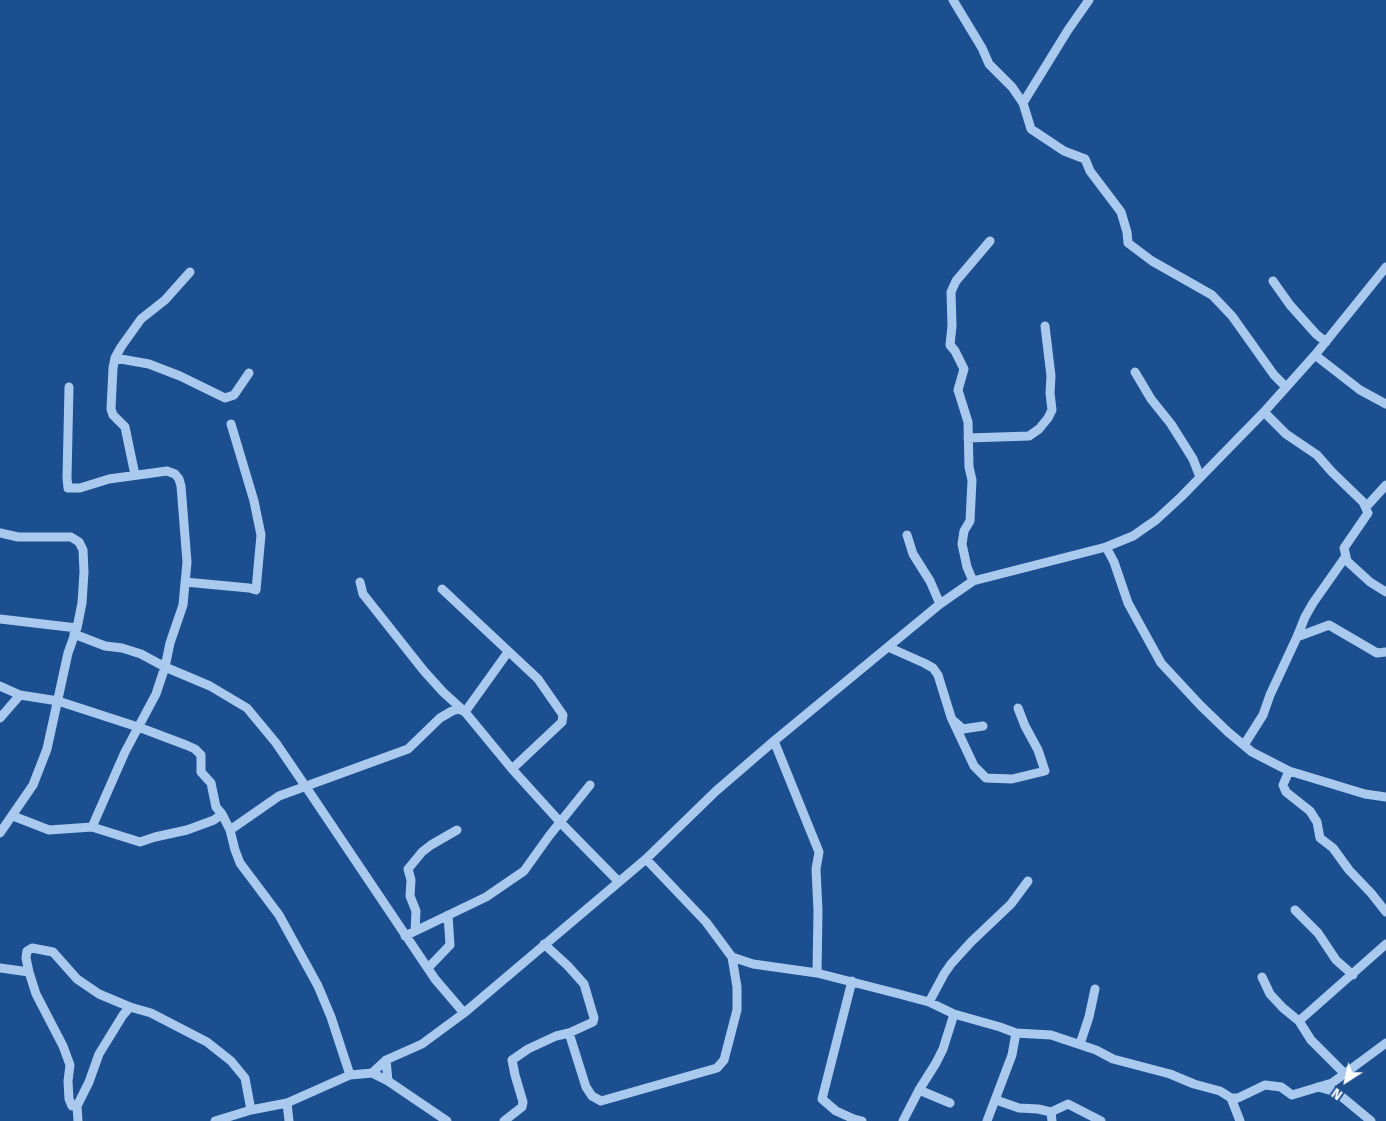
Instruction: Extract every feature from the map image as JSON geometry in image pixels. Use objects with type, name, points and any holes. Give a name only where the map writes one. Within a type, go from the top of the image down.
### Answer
[{"type":"street","points":[[953,0],[982,48],[989,64],[1012,87],[1023,103],[1030,129],[1064,150],[1085,159],[1090,171],[1121,212],[1128,243],[1152,261],[1212,295],[1232,316],[1274,375],[1286,387]]},
{"type":"street","points":[[1023,103],[1068,30],[1090,0]]},
{"type":"street","points":[[973,581],[962,544],[964,532],[970,522],[972,480],[969,467],[968,422],[958,390],[964,369],[950,345],[952,326],[951,292],[956,281],[990,242]]},
{"type":"street","points":[[372,1073],[386,1060],[422,1044],[464,1013],[646,859],[716,791],[774,741],[940,604],[973,581],[1106,547],[1133,536],[1156,520],[1264,412],[1326,342],[1386,267]]},
{"type":"street","points":[[135,475],[125,427],[113,415],[111,409],[115,358],[121,346],[141,319],[165,300],[190,272]]},
{"type":"street","points":[[1273,281],[1290,306],[1326,342]]},
{"type":"street","points":[[968,438],[1028,436],[1039,429],[1048,418],[1052,410],[1051,376],[1045,326]]},
{"type":"street","points":[[1315,355],[1360,390],[1386,404]]},
{"type":"street","points":[[115,358],[149,364],[180,376],[225,398],[234,395],[249,373]]},
{"type":"street","points":[[1136,372],[1151,399],[1193,459],[1200,477]]},
{"type":"street","points":[[70,387],[68,488],[80,488],[109,479],[135,475],[167,471],[175,474],[181,486],[187,562],[183,605],[156,694],[138,726],[92,827]]},
{"type":"street","points":[[1264,412],[1286,434],[1317,454],[1332,472],[1363,502],[1368,513],[1344,548],[1347,561],[1370,582],[1386,592]]},
{"type":"street","points":[[185,582],[256,590],[261,535],[254,501],[231,424]]},
{"type":"street","points":[[1366,507],[1386,485]]},
{"type":"street","points":[[0,533],[18,537],[71,537],[79,542],[84,550],[82,603],[76,631],[68,653],[47,749],[33,785],[0,833]]},
{"type":"street","points":[[907,535],[913,554],[930,582],[940,604]]},
{"type":"street","points":[[1106,547],[1114,562],[1128,603],[1161,663],[1201,706],[1244,745],[1252,752],[1289,771],[1365,794],[1386,797]]},
{"type":"street","points":[[1244,745],[1264,715],[1270,695],[1312,604],[1346,556]]},
{"type":"street","points":[[360,582],[363,594],[415,660],[443,692],[465,712],[512,769],[561,823],[618,881]]},
{"type":"street","points":[[442,588],[538,679],[563,715],[562,722],[512,769]]},
{"type":"street","points":[[0,619],[76,631],[105,646],[122,648],[141,654],[165,667],[210,686],[247,708],[276,743],[435,979],[464,1013]]},
{"type":"street","points":[[1297,637],[1329,625],[1377,653],[1386,652]]},
{"type":"street","points":[[888,647],[933,668],[938,675],[951,717],[974,766],[986,778],[1012,780],[1045,771],[1038,750],[1018,708]]},
{"type":"street","points":[[465,712],[508,652]]},
{"type":"street","points":[[0,686],[20,695],[58,701],[138,726],[195,749],[201,755],[201,772],[211,783],[216,807],[230,830],[240,863],[279,914],[318,986],[332,1017],[350,1075]]},
{"type":"street","points":[[0,718],[20,695]]},
{"type":"street","points":[[230,830],[279,796],[408,749],[440,718],[459,709],[465,712]]},
{"type":"street","points":[[951,717],[963,729],[983,726]]},
{"type":"street","points":[[774,741],[819,852],[816,869],[818,911],[817,972]]},
{"type":"street","points":[[1289,771],[1283,785],[1286,792],[1310,811],[1316,822],[1320,838],[1333,848],[1349,870],[1386,912]]},
{"type":"street","points":[[405,936],[486,897],[524,871],[590,785]]},
{"type":"street","points":[[13,816],[49,830],[92,827],[140,842],[155,836],[187,830],[214,820],[222,814]]},
{"type":"street","points":[[415,931],[416,911],[410,896],[411,880],[408,869],[431,844],[457,830]]},
{"type":"street","points":[[569,1033],[586,1087],[592,1096],[601,1101],[717,1068],[724,1060],[737,1010],[737,987],[732,957],[706,922],[646,859]]},
{"type":"street","points":[[929,1002],[951,964],[971,942],[1012,904],[1028,881]]},
{"type":"street","points":[[450,926],[459,910]]},
{"type":"street","points":[[1295,910],[1318,933],[1336,960],[1353,975]]},
{"type":"street","points":[[428,968],[450,945],[448,915]]},
{"type":"street","points":[[504,1121],[522,1107],[523,1102],[512,1060],[556,1036],[569,1033],[593,1022],[594,1018],[584,984],[544,944]]},
{"type":"street","points":[[1299,1021],[1386,944]]},
{"type":"street","points":[[77,1106],[72,1106],[69,1099],[68,1081],[70,1065],[63,1046],[36,994],[29,972],[26,958],[27,951],[32,948],[53,952],[77,979],[99,994],[130,1007],[151,1013],[207,1042],[232,1061],[245,1078],[251,1110]]},
{"type":"street","points":[[732,957],[753,964],[817,972],[852,981],[929,1002],[954,1014],[1000,1027],[1016,1034],[1051,1035],[1096,1050],[1113,1059],[1170,1074],[1194,1084],[1220,1091],[1231,1098],[1238,1098],[1265,1085],[1281,1087],[1292,1094],[1332,1083],[1386,1044]]},
{"type":"street","points":[[0,968],[29,972]]},
{"type":"street","points":[[1262,977],[1270,994],[1299,1021],[1311,1040],[1345,1074]]},
{"type":"street","points":[[852,981],[822,1098],[836,1111],[862,1121]]},
{"type":"street","points":[[1080,1044],[1089,1018],[1095,990]]},
{"type":"street","points":[[78,1121],[77,1106],[89,1082],[99,1054],[130,1007]]},
{"type":"street","points":[[903,1121],[919,1090],[936,1064],[943,1049],[954,1014]]},
{"type":"street","points":[[988,1121],[1012,1055],[1016,1034]]},
{"type":"street","points":[[386,1060],[388,1081]]},
{"type":"street","points":[[215,1121],[229,1119],[251,1110],[288,1103],[350,1075],[372,1073],[388,1081],[447,1121]]},
{"type":"street","points":[[1318,1087],[1336,1092],[1371,1121]]},
{"type":"street","points":[[919,1090],[950,1103]]},
{"type":"street","points":[[1231,1098],[1239,1120]]},
{"type":"street","points":[[996,1100],[1019,1108],[1038,1109],[1051,1116],[1068,1104],[1101,1121]]},
{"type":"street","points":[[288,1103],[289,1121]]}]
